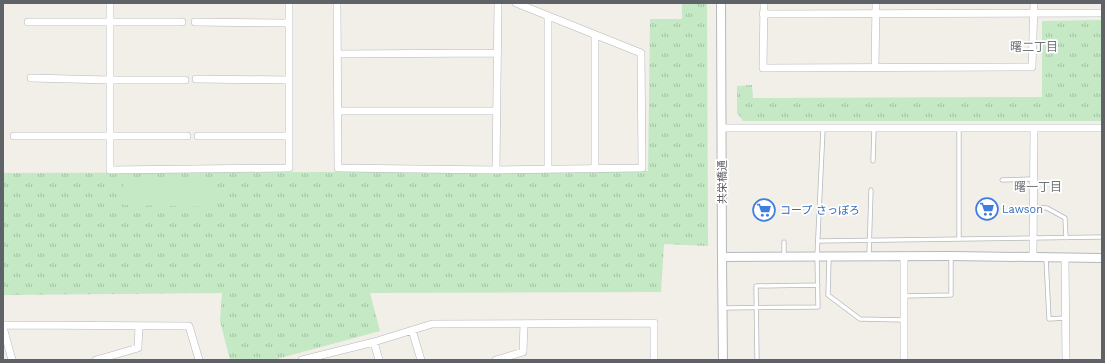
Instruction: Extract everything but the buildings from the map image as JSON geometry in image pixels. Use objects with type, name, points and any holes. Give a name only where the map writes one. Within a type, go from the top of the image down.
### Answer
[{"type":"street","points":[[110,3],[110,170],[289,168],[289,3]]},
{"type":"street","points":[[337,3],[338,168],[496,170],[642,168],[640,53],[516,3]]},
{"type":"street","points":[[496,170],[498,3]]},
{"type":"street","name":"共栄橋通","points":[[722,3],[722,308],[724,360]]},
{"type":"street","points":[[764,3],[763,68],[1032,67],[1034,3]]},
{"type":"street","points":[[875,68],[876,3]]},
{"type":"street","points":[[764,14],[1102,13]]},
{"type":"street","points":[[548,16],[548,169]]},
{"type":"street","points":[[28,22],[182,22]]},
{"type":"street","points":[[195,22],[288,23]]},
{"type":"street","points":[[595,35],[595,169]]},
{"type":"street","points":[[337,54],[497,53]]},
{"type":"street","points":[[31,78],[185,80]]},
{"type":"street","points":[[196,80],[289,80]]},
{"type":"street","points":[[337,111],[497,111]]},
{"type":"street","points":[[722,128],[1102,128]]},
{"type":"street","points":[[1032,257],[1034,128]]},
{"type":"street","points":[[14,136],[188,136]]},
{"type":"street","points":[[198,136],[289,136]]},
{"type":"street","points":[[904,256],[904,360]]},
{"type":"street","points":[[722,257],[951,256],[1102,258]]},
{"type":"street","points":[[1065,258],[1066,360]]},
{"type":"street","points":[[302,360],[374,342],[432,324],[654,323],[654,360]]},
{"type":"street","points":[[496,360],[523,352],[524,324]]},
{"type":"street","points":[[12,360],[3,326],[190,326],[199,360]]},
{"type":"street","points":[[96,360],[138,348],[139,326]]},
{"type":"street","points":[[412,330],[420,360]]},
{"type":"street","points":[[374,342],[379,360]]},
{"type":"lane","points":[[959,128],[959,239]]},
{"type":"lane","points":[[722,308],[818,307],[817,256],[823,129]]},
{"type":"lane","points":[[873,161],[874,129]]},
{"type":"lane","points":[[1002,180],[1034,179]]},
{"type":"lane","points":[[869,256],[871,190]]},
{"type":"lane","points":[[1033,207],[1047,208],[1066,218],[1066,238]]},
{"type":"lane","points":[[818,241],[1102,237]]},
{"type":"lane","points":[[784,242],[784,256]]},
{"type":"lane","points":[[829,256],[828,295],[860,319],[904,320]]},
{"type":"lane","points":[[904,296],[951,295],[951,256]]},
{"type":"lane","points":[[1046,258],[1049,318],[1065,318]]},
{"type":"lane","points":[[757,360],[756,286],[818,285]]},
{"type":"green space","points":[[682,3],[707,3],[708,246],[664,244],[661,292],[370,293],[380,331],[273,360],[230,360],[220,321],[222,293],[3,295],[3,173],[648,171],[650,19],[682,19]]},
{"type":"green space","points":[[1101,20],[1102,121],[743,121],[737,113],[737,86],[752,85],[753,98],[1042,97],[1042,21]]},
{"type":"green space","points":[[123,181],[217,183],[216,207],[122,205]]},
{"type":"place","name":"Lawson","points":[[987,209]]},
{"type":"place","name":"コープ さっぽろ","points":[[764,210]]},
{"type":"district","name":"曙二丁目","points":[[1034,47]]},
{"type":"district","name":"曙一丁目","points":[[1038,187]]}]
